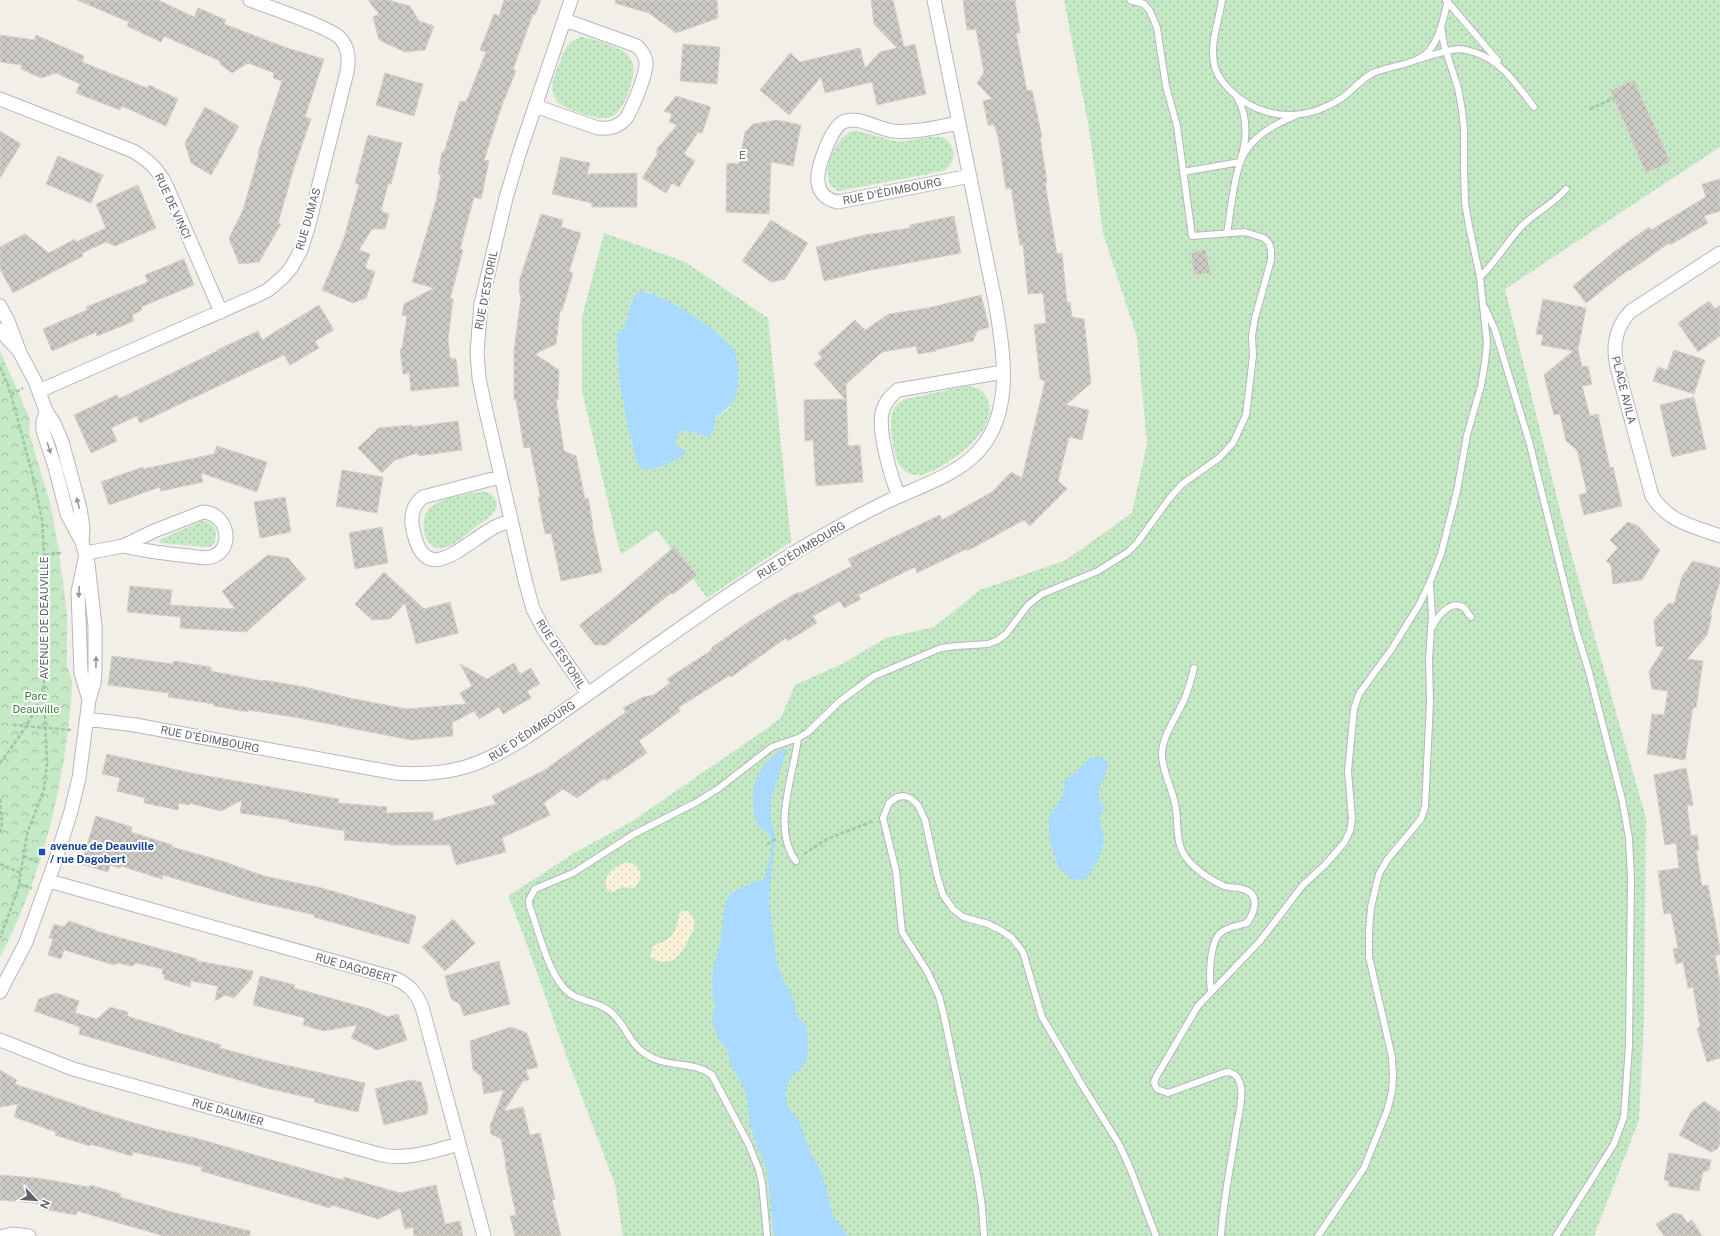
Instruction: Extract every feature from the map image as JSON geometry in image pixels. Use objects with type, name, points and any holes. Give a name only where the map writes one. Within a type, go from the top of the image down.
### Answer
[{"type":"street","name":"RUE DUMAS","points":[[39,391],[268,290],[283,277],[296,259],[308,228],[348,66],[347,52],[344,45],[335,34],[328,30],[250,0]]},
{"type":"street","name":"RUE D'ESTORIL","points":[[571,0],[516,161],[506,198],[490,263],[478,324],[477,352],[479,378],[500,477],[533,609],[544,630],[588,694]]},
{"type":"street","name":"RUE D'ÉDIMBOURG","points":[[88,719],[142,726],[381,771],[425,774],[450,771],[488,760],[528,736],[773,565],[828,532],[956,468],[979,450],[990,436],[997,419],[1003,393],[1003,372],[998,320],[934,0]]},
{"type":"street","points":[[535,106],[598,128],[607,129],[615,127],[622,124],[627,117],[645,70],[646,63],[642,51],[637,46],[565,20]]},
{"type":"street","name":"RUE DE VINCI","points":[[0,99],[133,151],[152,164],[166,185],[221,312]]},
{"type":"street","name":"RUE D'ÉDIMBOURG","points":[[959,123],[902,131],[882,129],[857,121],[850,120],[842,122],[831,135],[818,172],[819,188],[830,200],[838,202],[970,176]]},
{"type":"street","name":"PLACE AVILA","points":[[1720,253],[1631,311],[1626,316],[1618,330],[1614,349],[1617,367],[1652,496],[1673,518],[1720,536]]},
{"type":"street","points":[[0,306],[11,328],[20,353],[39,391],[46,411],[58,430],[66,454],[81,514],[84,548],[91,578],[95,632],[94,683],[89,700],[88,719],[77,791],[49,881],[23,949],[0,992]]},
{"type":"street","points":[[0,330],[20,353]]},
{"type":"street","points":[[899,496],[892,480],[882,431],[882,413],[890,398],[898,390],[1003,372]]},
{"type":"street","points":[[500,477],[423,497],[414,507],[412,515],[414,532],[421,552],[434,560],[441,560],[463,548],[488,530],[511,521]]},
{"type":"street","points":[[84,548],[122,546],[158,554],[207,558],[219,553],[226,541],[226,534],[223,523],[219,518],[203,512],[154,531],[122,546]]},
{"type":"street","name":"RUE DAGOBERT","points":[[49,881],[394,978],[403,982],[415,992],[422,1007],[484,1236]]},
{"type":"street","name":"RUE DAUMIER","points":[[0,1040],[67,1067],[382,1155],[396,1157],[411,1156],[459,1144]]},
{"type":"street","points":[[4,1236],[19,1234],[29,1236]]},
{"type":"lane","points":[[767,1236],[762,1183],[759,1170],[749,1145],[712,1075],[706,1070],[695,1066],[655,1059],[644,1053],[634,1045],[614,1014],[600,1005],[574,996],[566,990],[552,970],[529,905],[529,900],[535,889],[574,873],[634,834],[697,802],[719,788],[772,747],[798,738],[807,733],[840,701],[874,676],[942,648],[988,644],[998,640],[1006,634],[1028,605],[1042,594],[1098,572],[1128,552],[1137,543],[1181,485],[1219,458],[1233,443],[1246,416],[1253,356],[1253,330],[1271,260],[1271,250],[1269,243],[1264,238],[1246,232],[1192,236],[1177,126],[1166,86],[1157,28],[1150,11],[1144,4],[1130,0]]},
{"type":"lane","points":[[1222,0],[1215,36],[1213,62],[1217,75],[1236,96],[1243,108],[1246,121],[1246,136],[1227,233]]},
{"type":"lane","points":[[1415,60],[1429,51],[1437,37],[1447,1]]},
{"type":"lane","points":[[1447,1],[1534,107]]},
{"type":"lane","points":[[1221,1236],[1242,1089],[1239,1081],[1231,1072],[1226,1072],[1168,1093],[1157,1089],[1154,1084],[1188,1020],[1198,1006],[1260,941],[1304,885],[1325,865],[1344,843],[1350,831],[1352,819],[1348,770],[1354,709],[1359,694],[1395,645],[1419,605],[1441,554],[1452,511],[1467,435],[1481,386],[1486,362],[1487,343],[1480,277],[1469,226],[1466,203],[1462,110],[1458,88],[1446,51],[1441,26]]},
{"type":"lane","points":[[1183,172],[1240,162],[1252,142],[1279,123],[1332,104],[1372,74],[1415,60],[1446,51],[1461,49],[1493,60],[1503,68]]},
{"type":"lane","points":[[1236,96],[1253,108],[1269,113],[1286,115],[1302,114]]},
{"type":"lane","points":[[1480,277],[1493,264],[1522,226],[1535,214],[1559,198],[1566,189]]},
{"type":"lane","points":[[1483,303],[1495,330],[1527,434],[1576,630],[1590,672],[1622,799],[1629,838],[1631,879],[1629,1045],[1624,1117],[1614,1144],[1556,1236]]},
{"type":"lane","points":[[1318,1236],[1364,1168],[1387,1111],[1392,1092],[1392,1057],[1369,956],[1369,931],[1374,890],[1379,874],[1387,860],[1421,819],[1425,807],[1430,702],[1428,659],[1432,628],[1430,582]]},
{"type":"lane","points":[[1432,628],[1437,617],[1452,607],[1460,606],[1464,608],[1471,617]]},
{"type":"lane","points":[[1194,668],[1189,689],[1170,729],[1162,755],[1165,772],[1175,804],[1177,838],[1183,853],[1194,866],[1208,877],[1225,886],[1241,888],[1250,893],[1255,901],[1254,912],[1247,923],[1222,931],[1214,944],[1210,978],[1211,991]]},
{"type":"lane","points":[[796,861],[790,854],[786,839],[785,822],[787,797],[798,738]]},
{"type":"lane","points":[[984,1236],[979,1187],[944,1016],[938,996],[927,971],[902,932],[896,871],[883,818],[889,803],[897,797],[904,796],[910,798],[918,805],[925,820],[937,876],[943,895],[954,909],[963,916],[988,924],[1012,938],[1023,952],[1042,1017],[1082,1085],[1120,1144],[1156,1236]]},
{"type":"path","points":[[1590,108],[1614,98]]},
{"type":"path","name":"AVENUE DE DEAUVILLE","points":[[0,367],[11,395],[36,485],[42,520],[45,555],[44,683],[46,728],[46,778],[44,789],[27,834],[19,884],[15,899],[0,938]]},
{"type":"path","points":[[11,395],[20,390]]},
{"type":"path","points":[[45,555],[61,553]]},
{"type":"path","points":[[0,763],[38,706],[44,683]]},
{"type":"path","points":[[13,725],[71,730]]},
{"type":"path","points":[[0,799],[2,811],[0,834]]},
{"type":"path","points":[[796,861],[801,856],[828,839],[883,818]]},
{"type":"path","points":[[767,844],[777,839]]},
{"type":"path","points":[[23,856],[46,865]]},
{"type":"path","points":[[0,864],[21,873]]},
{"type":"path","points":[[19,884],[37,890]]},
{"type":"green space","points":[[1064,0],[1720,0],[1720,147],[1505,289],[1569,546],[1646,818],[1644,1018],[1639,1120],[1594,1236],[623,1236],[615,1184],[508,896],[576,852],[631,822],[781,718],[795,685],[842,664],[886,638],[934,627],[980,590],[1066,560],[1132,513],[1147,444],[1137,337],[1103,233],[1089,128]]},
{"type":"green space","points":[[581,37],[615,47],[631,59],[634,71],[625,102],[617,113],[609,117],[595,117],[568,108],[559,103],[553,93],[552,85],[554,76],[566,49],[570,43]]},
{"type":"green space","points":[[852,131],[858,131],[899,142],[930,137],[943,137],[951,145],[954,154],[953,159],[948,168],[943,171],[838,191],[831,186],[828,178],[830,160],[839,142],[845,135]]},
{"type":"green space","points":[[604,233],[685,262],[768,318],[791,542],[707,598],[657,530],[622,554],[619,548],[582,391],[582,317]],"holes":[[[648,292],[694,316],[717,332],[732,349],[738,365],[738,385],[735,397],[726,411],[716,416],[714,430],[708,437],[685,430],[680,433],[675,441],[677,446],[681,447],[633,448],[627,420],[618,363],[616,334],[623,328],[628,320],[630,301]]]},
{"type":"green space","name":"Parc Deauville","points":[[0,351],[30,419],[29,433],[50,503],[58,546],[67,616],[67,667],[72,681],[72,688],[64,758],[50,826],[29,892],[0,957]]},
{"type":"green space","points":[[967,386],[980,390],[988,400],[990,411],[981,432],[963,451],[953,459],[934,470],[915,475],[904,470],[898,462],[892,439],[891,423],[895,406],[906,399]]},
{"type":"green space","points":[[484,491],[493,496],[497,504],[491,515],[460,540],[447,547],[436,548],[431,544],[424,532],[423,525],[428,510],[444,500]]},
{"type":"green space","points":[[202,521],[207,522],[215,529],[216,537],[213,545],[209,547],[160,543],[159,540]]},
{"type":"sand","points":[[627,862],[639,869],[641,876],[640,880],[634,888],[622,887],[612,892],[608,891],[606,886],[607,876],[618,866]]},
{"type":"sand","points":[[682,911],[688,911],[692,915],[695,923],[684,948],[676,958],[668,962],[663,962],[650,957],[653,946],[670,938],[676,927],[679,914]]},
{"type":"water","points":[[640,291],[676,305],[716,332],[733,349],[738,369],[735,398],[730,406],[716,416],[714,430],[708,437],[685,430],[680,433],[675,441],[677,446],[685,450],[686,453],[665,465],[642,470],[638,465],[633,449],[626,417],[620,384],[616,334],[626,325],[631,301]]},
{"type":"water","points":[[787,749],[772,796],[770,819],[775,835],[769,898],[777,964],[795,1002],[797,1016],[807,1027],[808,1045],[807,1059],[801,1069],[791,1075],[785,1094],[789,1109],[800,1123],[811,1154],[822,1173],[834,1218],[848,1236],[774,1236],[767,1170],[750,1124],[747,1097],[741,1082],[730,1064],[728,1051],[719,1040],[712,1022],[715,1003],[712,994],[713,969],[720,945],[725,903],[731,893],[756,881],[763,880],[770,856],[771,841],[769,835],[758,825],[755,819],[753,798],[755,783],[760,771],[767,762],[781,750]]},
{"type":"water","points":[[1100,756],[1108,763],[1106,774],[1098,792],[1102,803],[1106,807],[1100,816],[1100,823],[1104,835],[1102,850],[1098,860],[1085,879],[1074,880],[1059,869],[1050,841],[1048,817],[1058,805],[1064,793],[1064,782],[1090,758]]},
{"type":"building","points":[[77,0],[158,0],[194,17],[198,8],[226,20],[224,24],[287,48],[324,59],[305,117],[311,119],[293,171],[278,223],[281,224],[259,262],[239,264],[229,238],[243,210],[259,154],[258,153],[282,81],[273,78],[274,73],[248,63],[232,73],[220,64],[220,61],[164,36],[161,42],[127,26],[129,22]]},
{"type":"building","points":[[368,0],[388,0],[410,6],[419,21],[434,26],[425,50],[405,52],[379,40],[373,17],[379,14]]},
{"type":"building","points":[[504,0],[541,0],[535,15],[533,14],[513,69],[516,71],[502,105],[484,160],[489,161],[481,199],[474,197],[460,249],[463,250],[450,299],[453,299],[448,340],[450,358],[456,359],[459,386],[411,391],[409,373],[403,374],[400,349],[402,349],[407,316],[402,315],[404,304],[434,288],[412,282],[436,201],[441,175],[438,174],[442,152],[444,152],[460,101],[466,102],[486,52],[480,50],[494,14],[499,16]]},
{"type":"building","points":[[616,0],[717,0],[718,18],[676,33],[649,13],[615,3]]},
{"type":"building","points":[[871,0],[893,0],[904,47],[915,44],[926,94],[877,105],[872,82],[825,93],[821,77],[789,115],[760,90],[790,53],[800,62],[860,48],[865,68],[880,52],[897,48],[874,24]]},
{"type":"building","points":[[963,0],[1015,0],[1020,33],[1016,33],[1027,91],[1032,90],[1042,137],[1040,137],[1047,182],[1045,183],[1057,254],[1062,253],[1067,302],[1070,302],[1072,317],[1084,319],[1091,383],[1066,405],[1089,410],[1082,440],[1069,437],[1058,481],[1067,489],[1030,526],[1024,520],[967,551],[966,549],[917,573],[915,567],[858,595],[861,599],[844,608],[840,601],[813,616],[817,623],[788,641],[786,638],[731,677],[730,675],[678,708],[680,711],[639,741],[647,753],[606,781],[605,778],[577,798],[563,789],[544,803],[550,815],[502,838],[506,852],[456,865],[450,845],[390,845],[344,840],[345,831],[289,822],[289,820],[240,813],[242,800],[221,811],[189,803],[189,805],[179,803],[178,810],[144,803],[145,798],[117,791],[120,778],[102,774],[107,754],[196,774],[339,799],[338,803],[387,807],[386,813],[433,812],[433,821],[496,804],[492,796],[543,771],[626,712],[623,708],[643,697],[654,695],[670,683],[667,679],[712,650],[711,648],[750,621],[798,592],[799,594],[852,566],[848,559],[940,515],[942,520],[992,492],[1011,472],[1022,478],[1045,381],[1040,379],[1034,325],[1046,323],[1043,293],[1028,294],[1023,245],[1020,245],[1011,188],[1006,189],[998,136],[994,125],[988,125],[983,101],[992,99],[977,83],[984,72],[976,29],[967,30]]},
{"type":"building","points":[[0,35],[34,40],[36,35],[84,56],[82,62],[147,88],[149,85],[178,99],[166,126],[122,106],[120,110],[76,93],[80,84],[56,73],[41,78],[21,69],[22,65],[0,62]]},
{"type":"building","points":[[683,44],[720,47],[717,84],[680,81]]},
{"type":"building","points":[[385,73],[423,84],[414,116],[376,105]]},
{"type":"building","points":[[1634,80],[1670,162],[1646,173],[1611,91]]},
{"type":"building","points":[[676,96],[711,107],[702,133],[698,132],[684,154],[695,161],[679,187],[672,183],[666,193],[642,178],[657,155],[657,149],[677,125],[669,122],[672,114],[664,111]]},
{"type":"building","points":[[205,107],[239,126],[211,175],[191,163],[185,143]]},
{"type":"building","points":[[777,120],[801,125],[793,166],[771,162],[769,214],[726,212],[727,163],[739,164],[745,132],[753,124]]},
{"type":"building","points":[[0,131],[21,144],[0,178]]},
{"type":"building","points":[[368,135],[402,143],[391,184],[388,184],[381,211],[389,214],[385,229],[372,229],[359,250],[370,254],[365,268],[375,272],[366,298],[353,303],[322,290],[344,238],[359,184],[355,183]]},
{"type":"building","points":[[58,156],[103,175],[91,203],[46,184]]},
{"type":"building","points":[[561,157],[590,163],[587,174],[637,173],[637,207],[592,207],[592,203],[552,194]]},
{"type":"building","points":[[1720,179],[1720,211],[1704,216],[1708,223],[1670,245],[1669,243],[1629,271],[1628,270],[1586,303],[1573,286],[1615,251],[1649,227],[1651,230],[1706,197],[1702,184]]},
{"type":"building","points":[[138,185],[156,228],[115,246],[106,242],[82,253],[83,256],[13,293],[0,269],[0,247],[25,234],[49,253],[75,239],[76,242],[106,228],[96,204]]},
{"type":"building","points":[[541,214],[563,220],[561,227],[581,233],[569,272],[573,273],[562,311],[560,310],[556,344],[535,354],[559,370],[558,400],[556,400],[564,451],[576,456],[585,499],[588,498],[602,572],[561,581],[551,533],[545,534],[538,497],[540,496],[530,447],[524,448],[516,400],[514,400],[514,350],[521,297],[519,292],[520,278]]},
{"type":"building","points":[[954,216],[961,253],[866,271],[824,281],[816,247],[865,235],[910,228],[910,225]]},
{"type":"building","points":[[771,220],[808,243],[785,279],[771,282],[742,261]]},
{"type":"building","points":[[1206,250],[1210,273],[1194,275],[1191,253]]},
{"type":"building","points":[[184,259],[194,285],[141,307],[142,310],[132,315],[134,321],[97,336],[96,332],[52,351],[43,329],[87,310],[86,307],[148,282],[145,275]]},
{"type":"building","points":[[981,295],[989,327],[977,331],[973,341],[935,350],[936,351],[918,354],[916,346],[882,352],[846,384],[848,446],[860,445],[863,482],[816,486],[813,440],[805,441],[804,400],[845,399],[814,364],[822,358],[818,353],[855,320],[865,330],[889,314],[928,308]]},
{"type":"building","points":[[1543,299],[1586,308],[1578,350],[1582,367],[1588,366],[1592,384],[1582,386],[1590,416],[1598,414],[1610,468],[1613,467],[1622,506],[1584,515],[1579,495],[1587,493],[1577,450],[1566,441],[1560,414],[1554,415],[1544,375],[1573,351],[1541,345],[1543,335],[1536,334]]},
{"type":"building","points":[[1709,301],[1715,309],[1720,305],[1720,336],[1698,352],[1678,323]]},
{"type":"building","points":[[319,305],[334,330],[315,341],[319,348],[290,365],[284,355],[140,423],[137,416],[111,428],[117,441],[91,453],[74,415],[117,395],[119,399],[258,331],[262,340]]},
{"type":"building","points":[[1674,350],[1705,360],[1694,394],[1653,381],[1658,367],[1667,370]]},
{"type":"building","points":[[1694,397],[1706,449],[1672,457],[1660,405]]},
{"type":"building","points":[[458,421],[462,450],[418,456],[417,453],[395,460],[382,473],[358,448],[379,428],[412,425],[412,427]]},
{"type":"building","points":[[217,446],[267,462],[257,492],[201,473],[203,482],[161,491],[160,487],[109,505],[101,482],[143,467],[143,469],[214,454]]},
{"type":"building","points":[[342,470],[383,477],[377,513],[336,506]]},
{"type":"building","points":[[285,497],[291,532],[260,538],[254,502]]},
{"type":"building","points":[[1628,522],[1638,526],[1660,550],[1642,580],[1613,584],[1611,565],[1606,561],[1618,548],[1610,540]]},
{"type":"building","points":[[382,527],[388,563],[355,569],[349,533]]},
{"type":"building","points":[[674,547],[697,575],[674,594],[671,593],[606,645],[595,645],[579,625],[613,599]]},
{"type":"building","points":[[268,555],[288,558],[306,579],[246,632],[180,628],[181,617],[127,612],[130,586],[172,590],[170,605],[235,609],[222,591]]},
{"type":"building","points":[[1693,561],[1720,568],[1720,581],[1710,615],[1712,615],[1707,635],[1687,659],[1703,661],[1696,708],[1693,707],[1685,760],[1647,754],[1652,714],[1664,715],[1668,691],[1652,689],[1649,672],[1664,647],[1656,646],[1654,620],[1669,603],[1674,604],[1682,576]]},
{"type":"building","points":[[384,572],[424,609],[450,602],[458,633],[416,644],[405,603],[390,619],[372,620],[355,604]]},
{"type":"building","points":[[112,656],[173,664],[174,661],[211,667],[211,671],[304,687],[354,699],[407,709],[466,704],[460,693],[472,686],[460,664],[487,679],[514,663],[520,674],[531,668],[540,684],[527,691],[531,698],[503,714],[499,707],[479,719],[474,711],[452,723],[453,736],[411,740],[299,718],[214,706],[214,704],[168,697],[169,693],[108,685]]},
{"type":"building","points":[[1686,768],[1693,805],[1687,806],[1691,836],[1697,835],[1699,850],[1696,850],[1702,886],[1708,885],[1720,949],[1720,954],[1715,956],[1720,982],[1720,1058],[1707,1062],[1697,1028],[1700,1027],[1693,987],[1688,988],[1683,962],[1676,964],[1673,949],[1678,948],[1671,913],[1664,914],[1658,871],[1679,868],[1676,843],[1665,845],[1654,775]]},
{"type":"building","points":[[96,816],[132,827],[131,832],[172,845],[172,847],[222,861],[264,876],[322,888],[416,916],[409,944],[314,917],[315,915],[252,901],[163,875],[162,879],[121,866],[120,868],[110,865],[108,872],[81,864]]},
{"type":"building","points":[[453,919],[475,943],[445,971],[422,947]]},
{"type":"building","points":[[69,921],[96,931],[197,959],[197,961],[253,971],[251,979],[234,998],[225,995],[215,1001],[218,986],[191,981],[190,987],[164,979],[165,975],[162,974],[163,969],[136,963],[132,966],[118,963],[114,965],[64,950],[61,959],[48,955],[53,939],[49,938],[54,924],[64,927]]},
{"type":"building","points":[[499,961],[510,1004],[464,1016],[460,1004],[451,999],[445,976]]},
{"type":"building","points":[[260,976],[295,985],[294,988],[370,1009],[387,1017],[398,1014],[407,1040],[377,1050],[351,1038],[357,1025],[324,1031],[303,1025],[305,1018],[253,1005]]},
{"type":"building","points":[[56,993],[79,1001],[75,1013],[97,1019],[110,1007],[128,1012],[127,1016],[221,1045],[220,1048],[272,1062],[365,1083],[358,1112],[314,1102],[315,1099],[266,1088],[79,1034],[80,1027],[34,1011],[39,999]]},
{"type":"building","points":[[511,1027],[527,1033],[538,1067],[526,1070],[529,1080],[523,1081],[504,1111],[523,1107],[530,1135],[540,1133],[555,1199],[552,1200],[561,1236],[515,1236],[510,1216],[516,1215],[501,1139],[491,1134],[490,1126],[504,1090],[484,1094],[481,1076],[473,1070],[470,1041]]},
{"type":"building","points":[[0,1070],[17,1080],[15,1084],[110,1116],[199,1139],[343,1180],[344,1177],[400,1193],[436,1185],[445,1224],[460,1221],[463,1236],[414,1236],[413,1227],[405,1229],[400,1208],[379,1219],[331,1205],[330,1208],[201,1171],[202,1167],[133,1152],[132,1156],[90,1144],[90,1146],[55,1135],[56,1132],[14,1117],[18,1104],[0,1107]]},
{"type":"building","points":[[410,1080],[421,1082],[428,1106],[427,1114],[384,1125],[375,1089]]},
{"type":"building","points":[[1704,1101],[1720,1112],[1720,1144],[1717,1149],[1711,1152],[1679,1135],[1691,1112]]},
{"type":"building","points":[[1669,1153],[1711,1160],[1709,1170],[1703,1172],[1699,1191],[1668,1186],[1669,1181],[1664,1180]]},
{"type":"building","points":[[0,1175],[37,1178],[89,1187],[90,1185],[121,1194],[120,1197],[175,1213],[250,1231],[250,1236],[164,1236],[77,1211],[76,1215],[43,1209],[44,1204],[0,1200]]},
{"type":"building","points":[[1674,1213],[1682,1215],[1687,1223],[1692,1220],[1702,1236],[1664,1236],[1656,1224]]},
{"type":"place","name":"avenue de Deauville / rue Dagobert","points":[[42,852]]},
{"type":"district","name":"E","points":[[743,155]]}]
